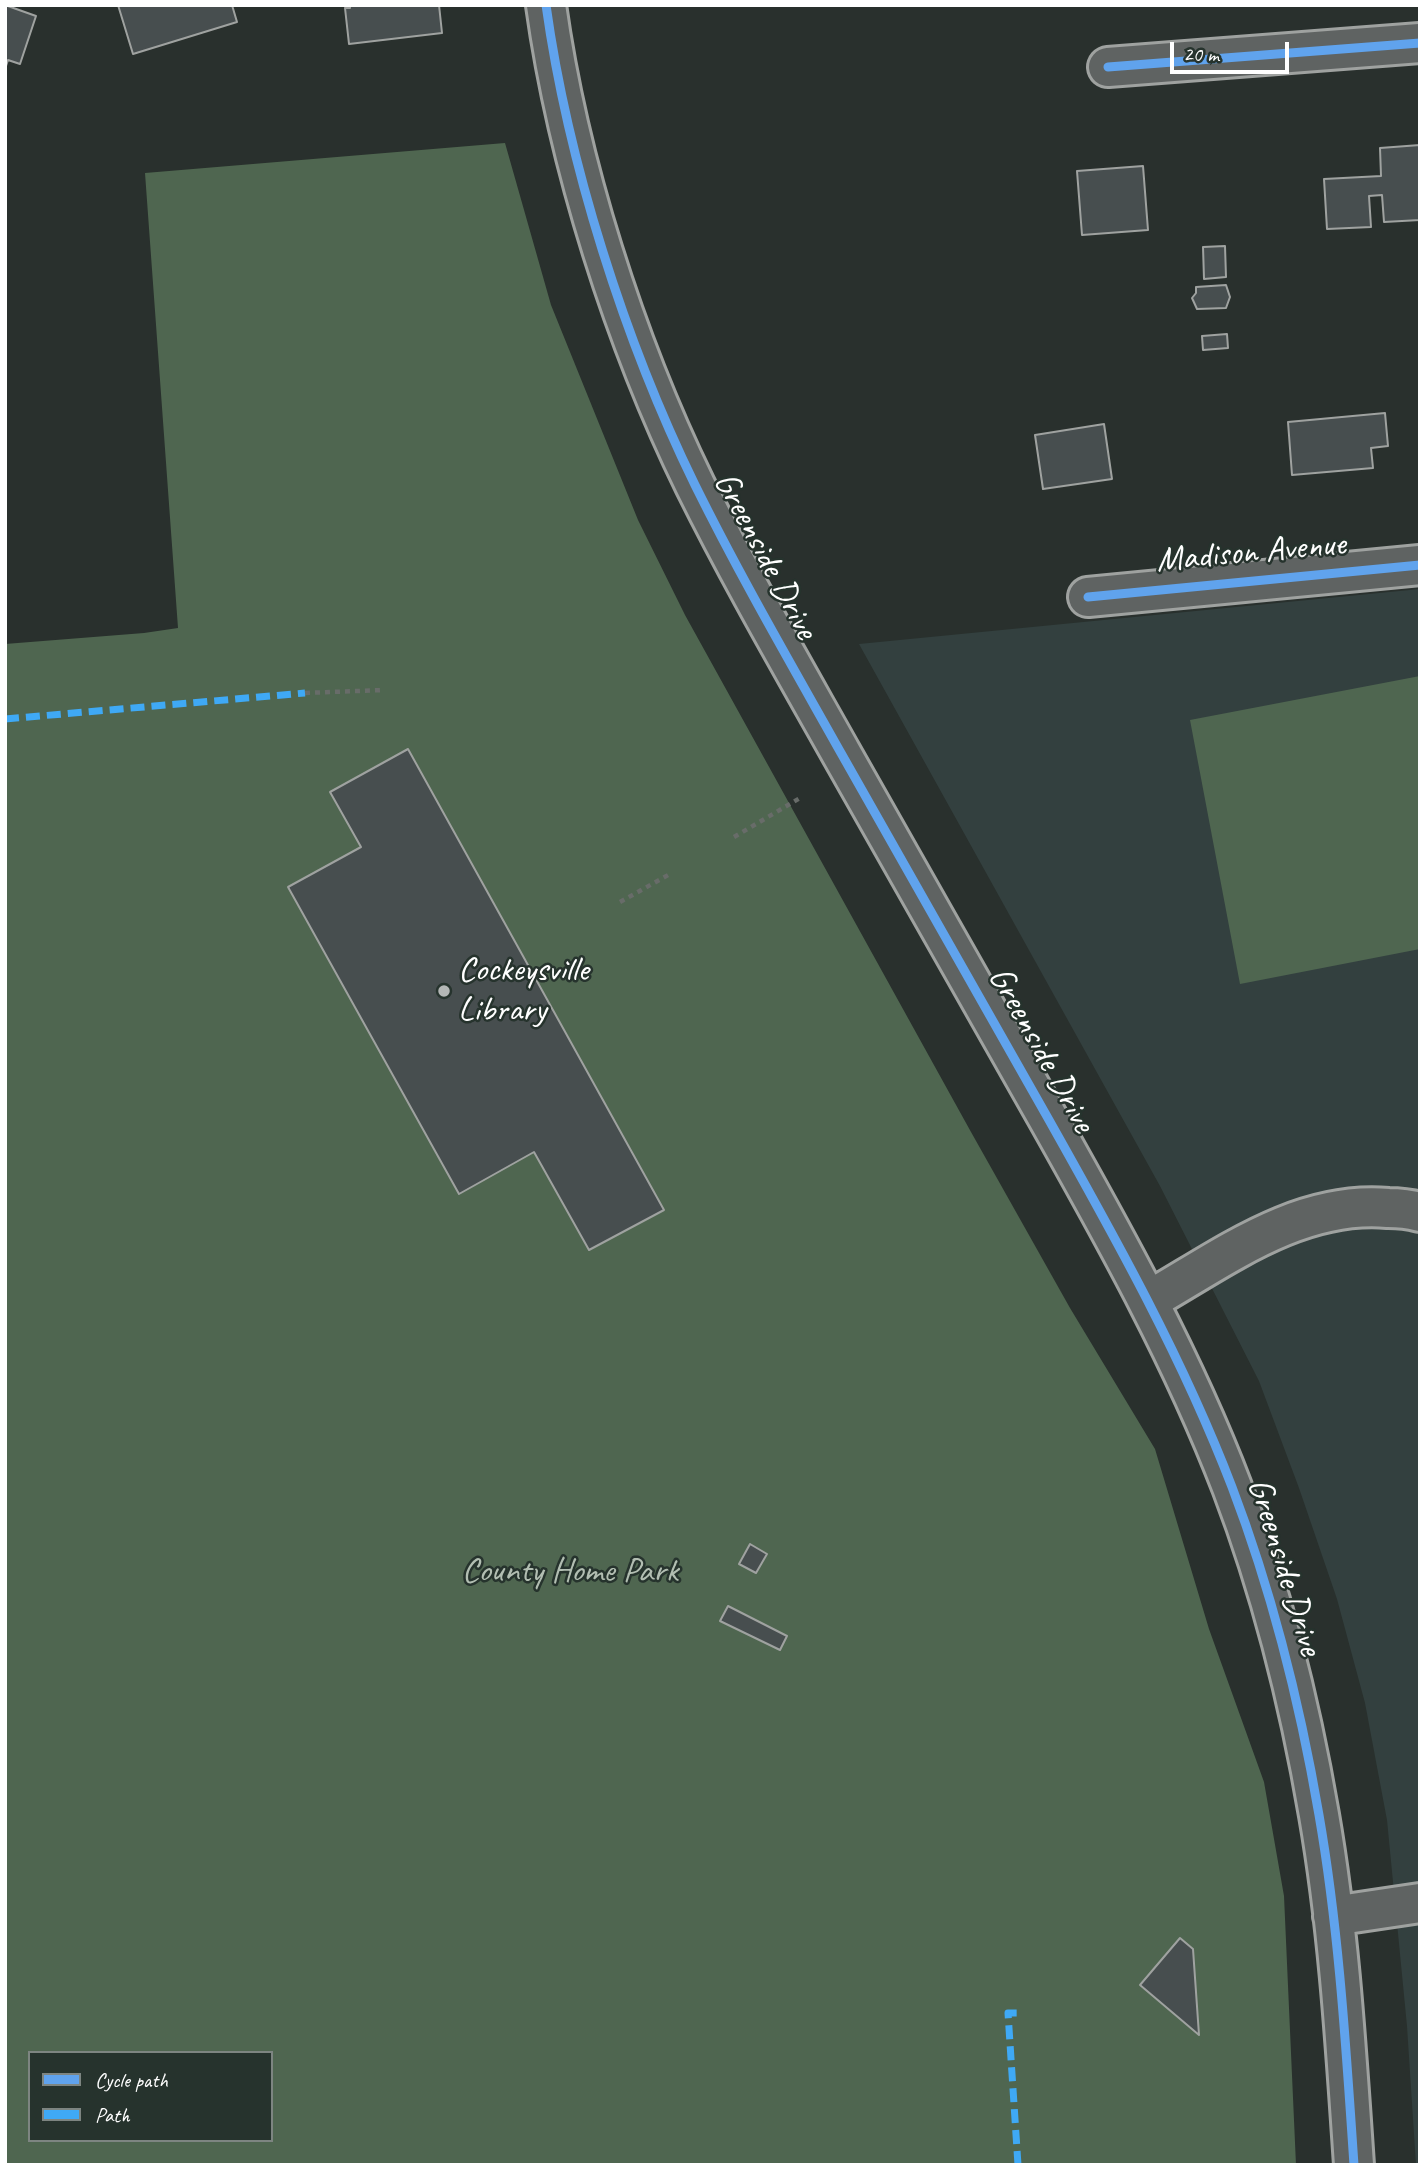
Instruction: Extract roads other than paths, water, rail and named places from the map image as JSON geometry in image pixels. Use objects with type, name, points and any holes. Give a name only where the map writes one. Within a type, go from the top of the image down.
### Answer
[{"type":"street","name":"Greenside Drive","points":[[546,5],[578,160],[613,281],[650,381],[694,483],[774,634],[1094,1200],[1148,1301],[1231,1485],[1273,1611],[1320,1816],[1333,1916],[1354,2165]]},
{"type":"street","points":[[1108,68],[1420,44]]},
{"type":"street","name":"Madison Avenue","points":[[1088,597],[1420,565]]},
{"type":"street","points":[[1148,1301],[1273,1230],[1317,1213],[1364,1205],[1420,1212]]},
{"type":"street","points":[[1333,1916],[1420,1903]]},
{"type":"place","name":"Cockeysville Library","points":[[444,991]]},
{"type":"park label","name":"County Home Park","points":[[570,1572]]}]
